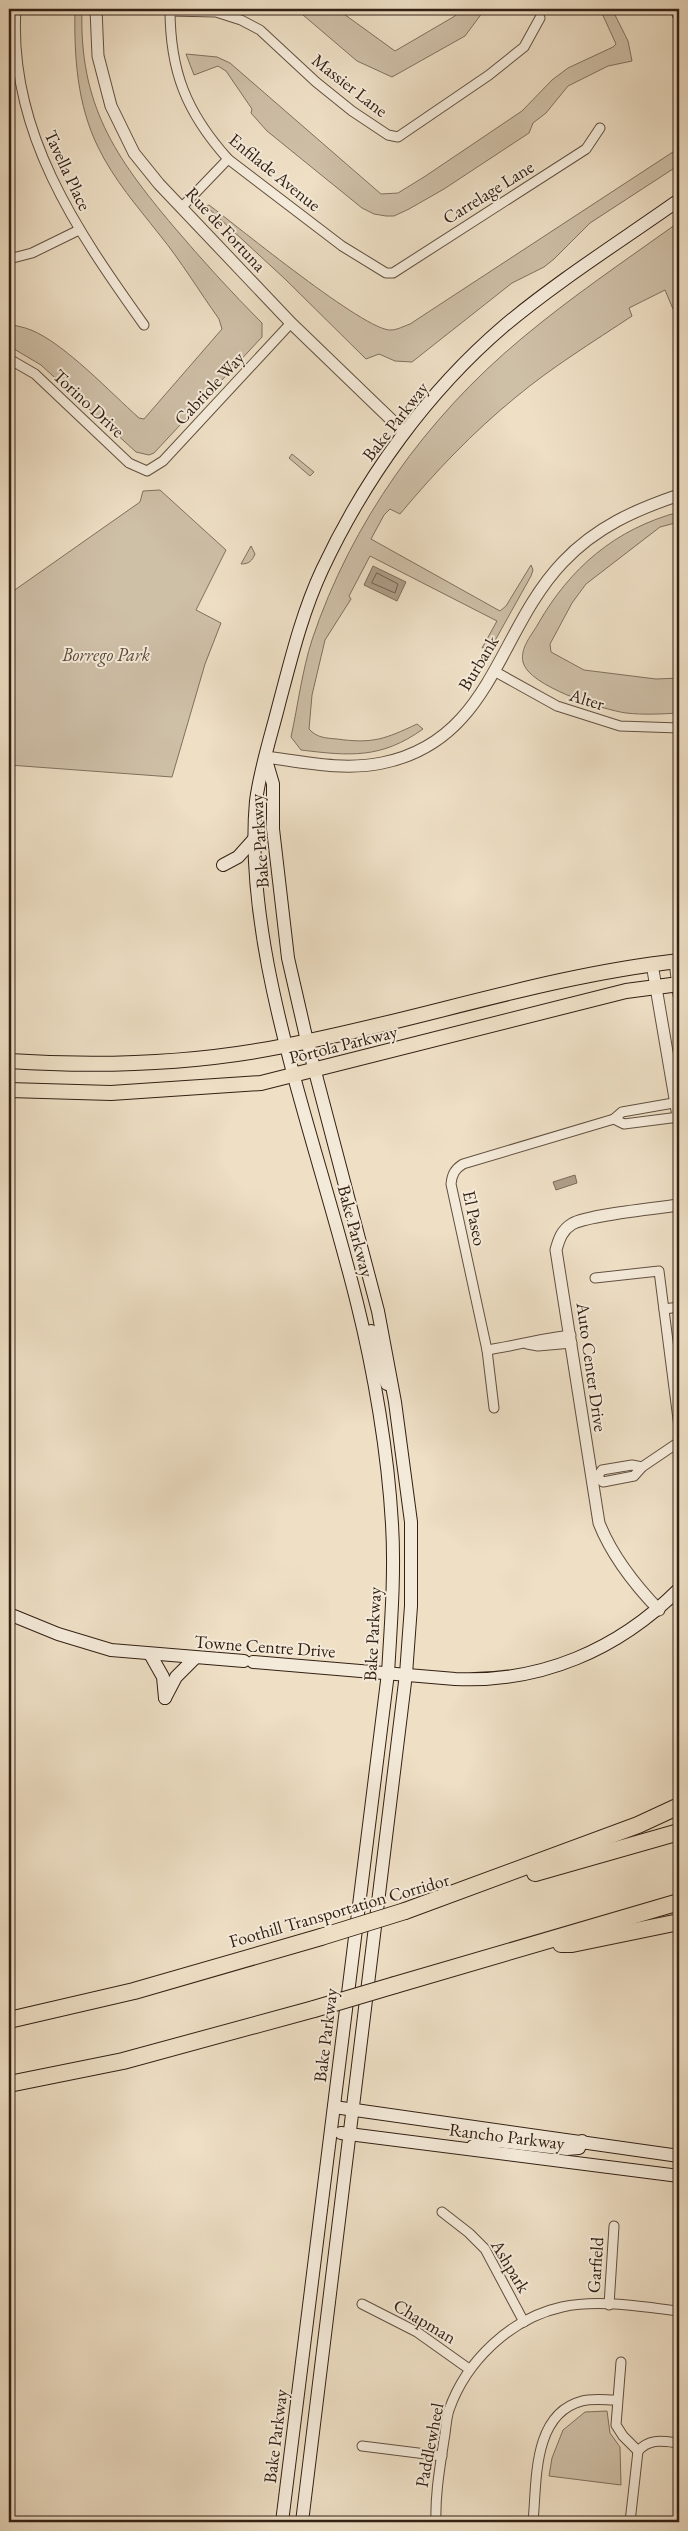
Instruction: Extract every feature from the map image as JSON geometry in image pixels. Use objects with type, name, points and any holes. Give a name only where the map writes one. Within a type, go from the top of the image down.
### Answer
[{"type":"highway","points":[[406,1911],[638,1825],[679,1806]]},
{"type":"highway","name":"Foothill Transportation Corridor","points":[[9,2020],[134,1991],[679,1832]]},
{"type":"highway","points":[[9,2084],[123,2061],[314,2009],[679,1902]]},
{"type":"highway","points":[[532,1945],[572,1944],[679,1922]]},
{"type":"main road","name":"Bake Parkway","points":[[282,2522],[388,1673],[393,1606],[392,1523],[377,1403],[358,1307],[286,1046],[268,964],[255,871],[256,798],[300,628],[321,572],[379,468],[404,432],[469,359],[503,327],[542,296],[679,200]]},
{"type":"main road","name":"Bake Parkway","points":[[266,757],[273,784],[273,829],[288,958],[307,1041],[378,1311],[395,1402],[411,1522],[411,1606],[406,1674],[302,2522]]},
{"type":"main road","points":[[255,871],[263,840],[263,813],[273,784]]},
{"type":"main road","points":[[223,865],[238,857],[255,838]]},
{"type":"main road","name":"Portola Parkway","points":[[9,1061],[78,1066],[131,1064],[286,1046],[559,979],[677,961]]},
{"type":"main road","name":"Portola Parkway","points":[[9,1090],[110,1093],[180,1090],[260,1083],[626,991],[656,987],[679,988]]},
{"type":"main road","points":[[358,1307],[369,1325],[380,1368],[395,1402]]},
{"type":"main road","name":"Towne Centre Drive","points":[[9,1614],[58,1634],[111,1650],[486,1681],[517,1677],[550,1669],[594,1652],[633,1630],[659,1610],[679,1590]]},
{"type":"main road","points":[[150,1654],[163,1677],[165,1698],[176,1677],[195,1658]]},
{"type":"main road","name":"Rancho Parkway","points":[[334,2107],[353,2108],[679,2156]]},
{"type":"main road","name":"Rancho Parkway","points":[[331,2132],[679,2176]]},
{"type":"main road","points":[[463,2149],[498,2141],[567,2149],[579,2148],[582,2141]]},
{"type":"street","name":"Tavella Place","points":[[16,9],[19,67],[33,132],[48,174],[79,230],[144,325]]},
{"type":"street","name":"Rue de Fortuna","points":[[96,9],[98,56],[111,106],[134,153],[182,208],[291,323],[404,432]]},
{"type":"street","points":[[675,9],[679,19]]},
{"type":"street","name":"Massier Lane","points":[[170,10],[216,12],[241,20],[260,30],[316,82],[352,111],[388,135],[398,137],[489,75],[524,47],[540,18]]},
{"type":"street","name":"Enfilade Avenue","points":[[170,10],[170,40],[174,68],[183,93],[205,132],[228,159],[342,246],[386,273]]},
{"type":"street","name":"Carrelage Lane","points":[[386,273],[392,273],[586,149],[600,128]]},
{"type":"street","points":[[182,208],[228,159]]},
{"type":"street","points":[[9,259],[32,253],[79,230]]},
{"type":"street","name":"Cabriole Way","points":[[147,471],[163,461],[291,323]]},
{"type":"street","name":"Torino Drive","points":[[9,358],[35,374],[129,462],[147,471]]},
{"type":"street","name":"Burbank","points":[[266,757],[352,767],[400,758],[437,741],[459,723],[494,671],[555,570],[576,549],[610,523],[640,508],[679,495]]},
{"type":"street","name":"Alter","points":[[494,671],[557,706],[620,726],[679,728]]},
{"type":"street","points":[[677,961],[679,988]]},
{"type":"street","points":[[652,964],[678,1102],[679,1122]]},
{"type":"street","name":"El Paseo","points":[[494,1408],[487,1350],[451,1184],[456,1168],[463,1164],[614,1119],[622,1112],[678,1102]]},
{"type":"street","name":"El Paseo","points":[[614,1119],[624,1124],[679,1117]]},
{"type":"street","name":"Auto Center Drive","points":[[659,1610],[626,1572],[605,1538],[599,1523],[594,1478],[556,1250],[559,1239],[564,1231],[580,1221],[679,1205]]},
{"type":"street","points":[[595,1278],[659,1271],[679,1426]]},
{"type":"street","points":[[664,1309],[679,1307]]},
{"type":"street","points":[[487,1350],[527,1344],[538,1346],[571,1339]]},
{"type":"street","points":[[594,1478],[602,1470],[632,1465],[642,1467],[679,1442]]},
{"type":"street","name":"Ashpark","points":[[442,2212],[469,2233],[485,2249],[524,2322]]},
{"type":"street","name":"Garfield","points":[[609,2306],[614,2226]]},
{"type":"street","name":"Chapman","points":[[362,2304],[417,2332],[469,2370]]},
{"type":"street","name":"Paddlewheel","points":[[436,2522],[435,2500],[449,2410],[469,2370],[494,2342],[524,2322],[562,2307],[609,2306],[679,2311]]},
{"type":"street","points":[[621,2362],[616,2425],[623,2436],[638,2451]]},
{"type":"street","points":[[532,2522],[541,2446],[550,2426],[566,2409],[582,2400],[617,2400]]},
{"type":"street","points":[[630,2522],[638,2451],[645,2443],[656,2440],[679,2443]]},
{"type":"street","points":[[362,2446],[442,2456]]},
{"type":"green space","points":[[75,9],[82,9],[83,43],[87,74],[94,102],[118,153],[134,177],[174,227],[262,323],[262,337],[154,453],[149,455],[136,452],[41,365],[9,346],[9,324],[44,336],[72,357],[139,418],[144,419],[222,329],[219,319],[175,255],[119,182],[98,147],[85,114],[78,80]]},
{"type":"green space","points":[[296,9],[337,9],[395,51],[455,16],[460,9],[485,9],[465,36],[392,77],[357,61]]},
{"type":"green space","points":[[600,9],[612,9],[628,41],[632,61],[608,66],[568,86],[546,113],[533,123],[529,133],[444,189],[394,216],[374,214],[362,208],[267,131],[251,113],[252,109],[226,71],[218,66],[194,75],[186,54],[217,57],[230,63],[381,194],[398,193],[522,111],[552,80],[568,68],[613,47],[616,44]]},
{"type":"green space","points":[[679,148],[679,165],[590,223],[544,267],[512,283],[412,362],[395,361],[379,354],[366,359],[285,279],[206,206],[209,205],[330,297],[377,326],[393,330],[410,324]]},
{"type":"green space","points":[[679,222],[679,266],[673,270],[679,284],[679,323],[665,290],[629,308],[632,316],[544,375],[485,424],[441,468],[400,514],[390,509],[384,515],[371,539],[500,611],[506,606],[531,565],[533,570],[531,576],[492,646],[482,648],[497,621],[370,556],[349,596],[351,599],[325,640],[312,695],[309,729],[322,737],[360,741],[387,737],[417,724],[423,729],[393,746],[365,753],[350,754],[301,750],[291,737],[312,640],[328,597],[348,555],[370,514],[396,475],[423,438],[486,370],[559,308]]},
{"type":"green space","points":[[292,454],[314,472],[310,476],[289,458]]},
{"type":"green space","name":"Borrego Park","points":[[160,490],[226,550],[196,610],[221,623],[205,664],[172,777],[9,765],[9,594],[140,502],[143,491]]},
{"type":"green space","points":[[679,512],[679,522],[660,527],[586,584],[572,603],[550,644],[551,652],[584,670],[656,679],[679,678],[679,713],[633,714],[615,711],[585,702],[538,680],[528,671],[523,662],[523,652],[527,642],[565,585],[596,553],[615,540],[656,519]]},
{"type":"green space","points":[[251,546],[255,554],[254,556],[248,563],[241,564]]},
{"type":"green space","points":[[607,2411],[610,2433],[620,2447],[621,2485],[549,2476],[552,2458],[563,2430],[585,2412]]},
{"type":"water","points":[[373,566],[406,582],[397,601],[364,585]]},
{"type":"water","points":[[575,1175],[577,1183],[556,1190],[553,1182]]}]
